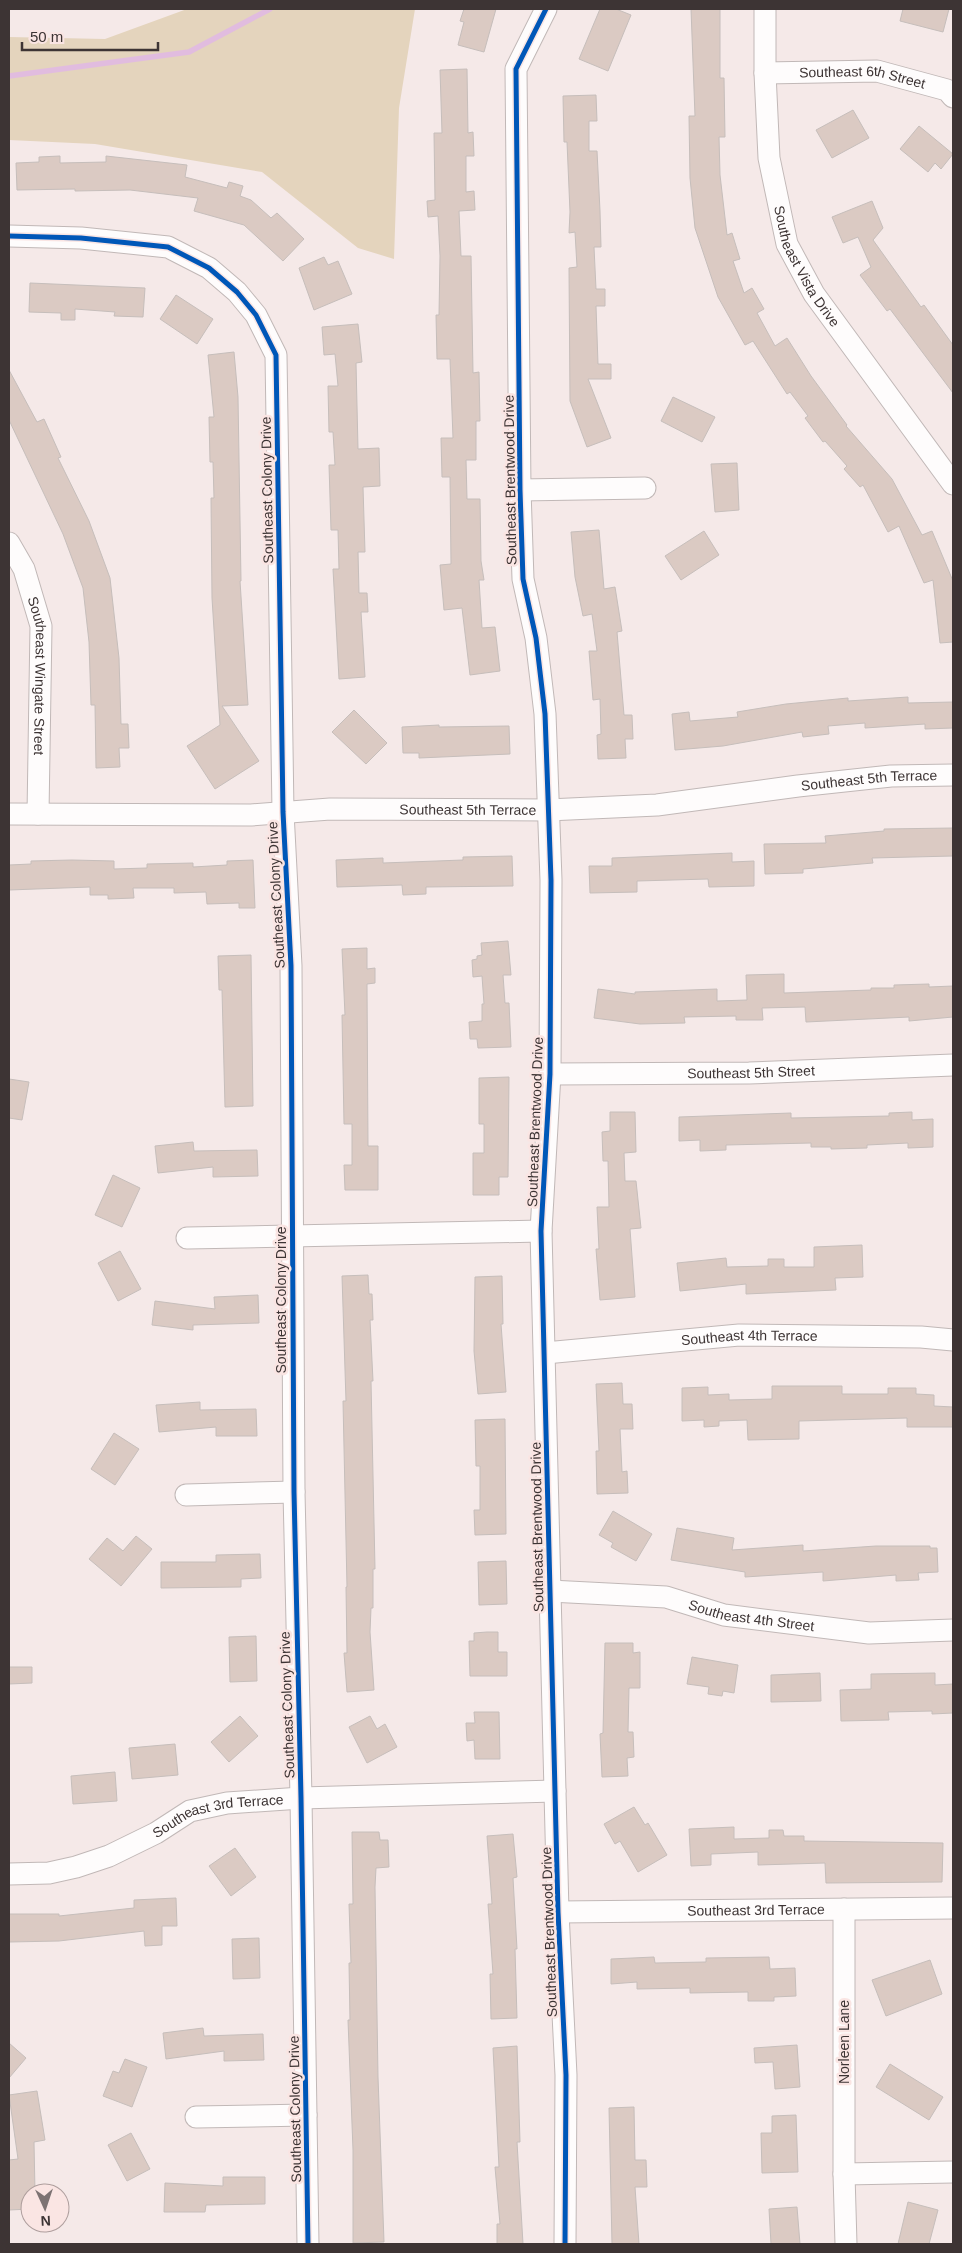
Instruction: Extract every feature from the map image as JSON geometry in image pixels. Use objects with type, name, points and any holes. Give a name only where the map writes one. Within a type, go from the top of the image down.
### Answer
[{"type":"street","name":"Southeast Brentwood Drive","points":[[546,9],[516,69],[520,490],[523,579],[536,638],[545,714],[551,880],[550,1074],[541,1231],[558,1912],[566,2075],[565,2244]]},
{"type":"street","name":"Southeast Vista Drive","points":[[765,9],[765,72],[769,158],[787,244],[814,294],[953,484]]},
{"type":"street","name":"Southeast 6th Street","points":[[765,72],[877,71],[947,90],[953,97]]},
{"type":"street","name":"Southeast Colony Drive","points":[[9,236],[82,238],[168,247],[209,268],[237,292],[256,315],[276,355],[284,812],[291,966],[294,1492],[308,2244]]},
{"type":"street","points":[[520,490],[645,488]]},
{"type":"street","name":"Southeast Wingate Street","points":[[9,543],[24,569],[41,626],[38,814]]},
{"type":"street","name":"Southeast 5th Terrace","points":[[9,814],[251,815],[330,810],[548,810],[657,805],[872,778],[953,775]]},
{"type":"street","name":"Southeast 5th Street","points":[[550,1074],[750,1073],[953,1065]]},
{"type":"street","points":[[187,1238],[541,1231]]},
{"type":"street","name":"Southeast 4th Terrace","points":[[545,1353],[739,1335],[922,1337],[953,1340]]},
{"type":"street","points":[[186,1495],[294,1492]]},
{"type":"street","name":"Southeast 4th Street","points":[[550,1591],[666,1597],[724,1615],[870,1632],[953,1630]]},
{"type":"street","name":"Southeast 3rd Terrace","points":[[9,1874],[49,1873],[76,1868],[110,1856],[156,1833],[190,1811],[227,1803],[301,1798],[556,1791]]},
{"type":"street","name":"Southeast 3rd Terrace","points":[[558,1912],[953,1908]]},
{"type":"street","name":"Norleen Lane","points":[[844,1909],[844,2174],[846,2244]]},
{"type":"street","points":[[196,2117],[306,2115]]},
{"type":"street","points":[[844,2174],[953,2172]]},
{"type":"shaded area","points":[[187,9],[415,9],[399,108],[394,259],[358,248],[262,172],[95,144],[9,140],[9,37],[105,39]]},
{"type":"building","points":[[464,9],[496,9],[484,52],[458,45],[464,22],[460,21]]},
{"type":"building","points":[[600,9],[616,9],[631,15],[608,71],[579,59]]},
{"type":"building","points":[[691,9],[720,9],[720,78],[724,78],[725,137],[719,137],[720,175],[727,235],[732,233],[740,259],[733,261],[744,293],[752,288],[764,309],[757,313],[775,346],[787,338],[846,426],[892,479],[922,535],[932,531],[953,581],[953,642],[940,643],[933,580],[924,583],[899,526],[888,532],[863,485],[860,487],[844,469],[847,466],[825,441],[823,442],[805,418],[808,416],[790,392],[787,394],[753,341],[745,345],[718,297],[695,228],[690,178],[689,116],[695,116]]},
{"type":"building","points":[[903,9],[949,9],[943,32],[900,21]]},
{"type":"building","points":[[467,69],[468,133],[473,132],[474,156],[466,156],[466,192],[474,191],[475,210],[459,211],[461,256],[471,256],[473,373],[479,372],[480,421],[476,421],[476,460],[466,460],[467,499],[480,499],[481,561],[484,580],[479,580],[482,628],[495,627],[500,671],[470,675],[462,608],[444,610],[440,565],[451,564],[450,477],[442,477],[441,438],[453,438],[450,359],[437,359],[436,315],[439,315],[440,256],[438,216],[428,217],[427,201],[435,200],[434,133],[442,133],[440,70]]},
{"type":"building","points":[[596,95],[597,121],[589,121],[589,151],[597,151],[601,247],[594,247],[596,289],[605,289],[605,306],[596,306],[598,364],[611,364],[611,379],[588,379],[611,438],[587,447],[570,401],[569,268],[577,267],[575,232],[569,233],[567,142],[564,142],[563,96]]},
{"type":"building","points":[[853,110],[869,138],[832,158],[816,130]]},
{"type":"building","points":[[919,126],[953,154],[941,169],[935,163],[928,172],[900,149]]},
{"type":"building","points":[[60,156],[60,163],[106,162],[106,156],[187,165],[185,177],[227,188],[229,182],[243,186],[240,196],[251,200],[271,218],[277,213],[304,239],[283,261],[244,225],[194,211],[198,198],[130,190],[17,190],[16,163],[39,162],[39,157]]},
{"type":"building","points":[[872,201],[883,228],[873,240],[921,307],[924,305],[953,345],[953,393],[890,309],[887,311],[860,275],[871,267],[858,237],[843,243],[832,217]]},
{"type":"building","points":[[324,257],[328,265],[338,261],[352,294],[314,310],[299,268]]},
{"type":"building","points":[[30,283],[145,288],[143,317],[114,316],[115,312],[75,309],[75,320],[61,320],[61,313],[29,312]]},
{"type":"building","points":[[176,295],[213,319],[197,344],[160,319]]},
{"type":"building","points":[[358,324],[362,362],[356,363],[358,449],[379,448],[380,486],[363,487],[365,552],[358,552],[359,593],[367,593],[368,612],[361,612],[365,677],[339,679],[333,569],[339,569],[338,530],[331,530],[329,465],[335,465],[333,432],[329,432],[328,386],[338,386],[335,354],[324,355],[322,327]]},
{"type":"building","points":[[234,352],[238,397],[240,581],[248,705],[222,706],[259,761],[215,789],[187,746],[220,725],[212,598],[211,498],[214,498],[213,462],[210,462],[209,417],[214,417],[208,355]]},
{"type":"building","points":[[9,370],[37,422],[44,419],[61,457],[58,458],[89,521],[110,578],[119,658],[121,724],[128,724],[129,748],[119,748],[120,767],[96,768],[95,705],[91,705],[89,642],[83,588],[63,534],[9,420]]},
{"type":"building","points":[[673,397],[715,417],[702,442],[661,421]]},
{"type":"building","points":[[737,463],[739,510],[715,512],[711,464]]},
{"type":"building","points":[[599,530],[604,589],[615,587],[622,631],[617,632],[624,715],[632,715],[633,739],[625,739],[626,758],[598,759],[597,735],[601,734],[600,699],[593,700],[589,651],[597,651],[592,614],[583,616],[575,577],[571,532]]},
{"type":"building","points":[[704,531],[719,555],[681,580],[665,556]]},
{"type":"building","points":[[908,697],[908,703],[953,702],[953,728],[925,729],[925,724],[865,728],[865,723],[828,726],[829,734],[803,737],[802,732],[723,746],[675,750],[672,714],[689,712],[690,721],[738,717],[737,712],[786,704],[848,698],[848,701]]},
{"type":"building","points":[[354,710],[387,743],[366,764],[332,732]]},
{"type":"building","points":[[439,725],[439,727],[509,726],[510,754],[419,758],[419,753],[403,753],[402,727]]},
{"type":"building","points":[[953,828],[953,856],[872,858],[873,863],[803,869],[803,873],[765,874],[764,844],[826,843],[825,836],[884,831],[884,829]]},
{"type":"building","points":[[732,853],[732,862],[754,861],[754,886],[709,887],[708,879],[637,881],[637,892],[590,893],[589,866],[612,866],[612,858]]},
{"type":"building","points":[[512,856],[513,886],[426,887],[426,894],[403,895],[402,885],[337,887],[336,860],[383,858],[383,863],[463,860],[463,857]]},
{"type":"building","points":[[253,860],[255,908],[239,908],[239,903],[207,904],[206,892],[174,893],[174,888],[133,888],[134,898],[108,899],[108,895],[90,895],[90,887],[9,890],[9,865],[31,864],[31,861],[114,861],[114,869],[147,868],[147,864],[193,863],[193,867],[227,865],[227,861]]},
{"type":"building","points":[[508,941],[511,975],[503,975],[505,1003],[509,1003],[511,1047],[478,1048],[477,1039],[470,1039],[469,1022],[482,1021],[482,1004],[484,1004],[482,976],[473,977],[472,960],[482,955],[481,943]]},
{"type":"building","points":[[367,948],[367,969],[375,968],[375,983],[367,984],[368,1146],[378,1146],[378,1190],[345,1190],[344,1165],[352,1165],[352,1124],[344,1124],[342,1015],[345,1015],[342,949]]},
{"type":"building","points":[[251,955],[253,1106],[225,1107],[222,990],[219,990],[218,956]]},
{"type":"building","points":[[784,974],[784,993],[871,990],[871,988],[894,988],[894,985],[929,984],[929,987],[953,986],[953,1017],[909,1021],[909,1017],[806,1022],[805,1007],[762,1008],[763,1020],[736,1020],[736,1016],[684,1017],[685,1023],[640,1024],[594,1018],[598,989],[635,994],[635,992],[717,989],[717,1001],[747,1000],[746,975]]},
{"type":"building","points":[[509,1077],[508,1177],[499,1177],[499,1195],[473,1195],[473,1153],[484,1153],[484,1124],[479,1124],[479,1078]]},
{"type":"building","points":[[9,1079],[29,1082],[22,1120],[9,1118]]},
{"type":"building","points":[[610,1112],[635,1112],[636,1152],[624,1153],[625,1181],[636,1181],[641,1228],[630,1229],[635,1297],[600,1300],[596,1249],[599,1249],[597,1207],[609,1207],[608,1161],[603,1161],[602,1132],[610,1131]]},
{"type":"building","points":[[912,1112],[912,1120],[933,1119],[933,1147],[908,1148],[908,1143],[867,1145],[867,1148],[831,1149],[831,1147],[811,1147],[811,1143],[726,1145],[726,1150],[700,1151],[700,1140],[679,1141],[679,1117],[791,1113],[791,1118],[889,1116],[889,1113]]},
{"type":"building","points":[[193,1142],[194,1151],[257,1150],[258,1176],[213,1177],[213,1167],[158,1173],[155,1146]]},
{"type":"building","points":[[113,1175],[140,1188],[122,1227],[95,1215]]},
{"type":"building","points":[[862,1245],[863,1277],[835,1278],[836,1290],[746,1294],[746,1284],[680,1291],[677,1263],[726,1258],[727,1267],[768,1266],[768,1259],[784,1259],[784,1267],[814,1267],[814,1247]]},
{"type":"building","points":[[120,1251],[141,1289],[118,1301],[98,1263]]},
{"type":"building","points":[[368,1275],[369,1294],[372,1294],[373,1320],[370,1320],[373,1381],[371,1381],[375,1569],[373,1569],[373,1608],[371,1608],[370,1632],[374,1690],[347,1692],[344,1653],[347,1653],[347,1587],[343,1401],[346,1401],[342,1276]]},
{"type":"building","points":[[502,1276],[503,1324],[501,1324],[506,1392],[478,1394],[474,1351],[475,1277]]},
{"type":"building","points":[[258,1295],[259,1323],[193,1325],[193,1330],[152,1325],[155,1301],[215,1309],[214,1297]]},
{"type":"building","points":[[622,1383],[623,1404],[632,1404],[633,1429],[620,1429],[622,1472],[627,1471],[628,1493],[597,1494],[596,1451],[599,1451],[596,1384]]},
{"type":"building","points":[[772,1386],[842,1386],[842,1394],[888,1394],[888,1388],[916,1388],[916,1394],[934,1395],[934,1406],[953,1407],[953,1427],[907,1427],[907,1418],[799,1421],[799,1439],[748,1440],[747,1420],[719,1421],[719,1426],[704,1427],[704,1420],[682,1421],[682,1388],[708,1387],[708,1395],[729,1394],[729,1400],[772,1399]]},
{"type":"building","points":[[200,1402],[200,1410],[256,1409],[257,1436],[216,1436],[216,1427],[159,1432],[156,1405]]},
{"type":"building","points":[[505,1419],[506,1534],[475,1535],[474,1510],[480,1510],[480,1466],[476,1466],[475,1420]]},
{"type":"building","points":[[114,1433],[139,1449],[115,1485],[91,1469]]},
{"type":"building","points":[[613,1511],[652,1534],[636,1561],[611,1547],[613,1543],[599,1535]]},
{"type":"building","points":[[677,1528],[734,1538],[732,1550],[803,1545],[803,1551],[876,1546],[930,1546],[930,1548],[937,1548],[938,1572],[918,1573],[919,1580],[896,1581],[896,1575],[823,1581],[823,1572],[745,1577],[745,1572],[671,1560]]},
{"type":"building","points":[[136,1536],[152,1549],[121,1586],[89,1559],[107,1538],[123,1551]]},
{"type":"building","points":[[260,1554],[261,1578],[241,1579],[241,1587],[161,1588],[161,1562],[216,1562],[216,1555]]},
{"type":"building","points":[[506,1561],[507,1604],[479,1605],[478,1562]]},
{"type":"building","points":[[498,1632],[498,1652],[507,1652],[507,1676],[470,1676],[469,1641],[474,1641],[474,1633]]},
{"type":"building","points":[[256,1636],[257,1681],[230,1682],[229,1637]]},
{"type":"building","points":[[605,1643],[633,1643],[633,1653],[640,1652],[640,1688],[629,1688],[628,1732],[633,1732],[634,1757],[627,1758],[628,1776],[602,1777],[600,1734],[603,1733]]},
{"type":"building","points":[[692,1657],[738,1665],[734,1693],[723,1691],[722,1696],[708,1694],[709,1687],[687,1684]]},
{"type":"building","points":[[9,1667],[32,1667],[32,1683],[9,1684]]},
{"type":"building","points":[[820,1673],[821,1701],[771,1702],[771,1675]]},
{"type":"building","points":[[935,1673],[935,1685],[953,1684],[953,1713],[932,1714],[932,1711],[888,1712],[889,1720],[841,1721],[840,1690],[871,1689],[871,1674]]},
{"type":"building","points":[[474,1712],[499,1712],[500,1759],[475,1759],[474,1740],[467,1741],[466,1723],[475,1723]]},
{"type":"building","points":[[240,1716],[258,1736],[229,1762],[211,1742]]},
{"type":"building","points":[[370,1716],[377,1729],[385,1724],[397,1747],[367,1763],[349,1727]]},
{"type":"building","points":[[175,1744],[178,1775],[132,1779],[129,1748]]},
{"type":"building","points":[[115,1772],[117,1801],[73,1804],[71,1776]]},
{"type":"building","points":[[634,1807],[645,1825],[648,1823],[667,1855],[638,1872],[620,1841],[615,1844],[604,1824]]},
{"type":"building","points":[[734,1827],[734,1839],[769,1838],[769,1830],[783,1830],[784,1836],[804,1836],[804,1841],[943,1843],[942,1882],[826,1883],[825,1863],[758,1865],[758,1852],[711,1854],[711,1865],[691,1866],[689,1829]]},
{"type":"building","points":[[352,1832],[379,1832],[380,1840],[388,1840],[389,1867],[376,1868],[375,1887],[378,2077],[384,2242],[353,2243],[353,2150],[348,2020],[350,2020],[349,1963],[351,1963],[349,1904],[353,1904]]},
{"type":"building","points":[[513,1834],[517,1877],[513,1878],[517,1949],[515,1949],[517,2018],[491,2019],[490,1974],[493,1974],[488,1904],[492,1904],[487,1836]]},
{"type":"building","points":[[235,1848],[256,1877],[231,1896],[209,1866]]},
{"type":"building","points":[[176,1898],[177,1926],[162,1926],[162,1945],[145,1946],[144,1931],[59,1941],[9,1942],[9,1914],[59,1914],[59,1916],[134,1908],[134,1900]]},
{"type":"building","points":[[259,1938],[260,1978],[233,1979],[232,1939]]},
{"type":"building","points":[[654,1957],[655,1963],[706,1962],[706,1958],[769,1957],[770,1969],[795,1968],[796,1996],[774,1997],[774,2001],[748,2001],[748,1992],[690,1993],[690,1988],[637,1989],[637,1982],[611,1984],[611,1959]]},
{"type":"building","points":[[930,1960],[942,1994],[886,2016],[872,1980]]},
{"type":"building","points":[[203,2028],[204,2036],[263,2034],[264,2060],[224,2061],[224,2051],[166,2059],[163,2033]]},
{"type":"building","points":[[9,2043],[26,2058],[9,2078]]},
{"type":"building","points":[[797,2045],[800,2087],[775,2089],[773,2062],[755,2063],[754,2048]]},
{"type":"building","points":[[517,2046],[520,2142],[517,2142],[523,2244],[497,2244],[497,2224],[500,2224],[495,2167],[499,2167],[493,2048]]},
{"type":"building","points":[[125,2059],[147,2067],[132,2107],[103,2096],[113,2071],[119,2073]]},
{"type":"building","points":[[890,2064],[943,2097],[929,2120],[876,2087]]},
{"type":"building","points":[[37,2091],[45,2140],[34,2142],[35,2183],[20,2183],[20,2209],[9,2210],[9,2160],[18,2159],[9,2095]]},
{"type":"building","points":[[634,2107],[635,2160],[646,2160],[647,2187],[635,2187],[639,2244],[612,2244],[609,2108]]},
{"type":"building","points":[[796,2115],[798,2172],[762,2173],[761,2133],[772,2133],[772,2116]]},
{"type":"building","points":[[131,2133],[150,2169],[127,2181],[108,2145]]},
{"type":"building","points":[[223,2177],[265,2177],[265,2204],[206,2205],[205,2212],[164,2212],[165,2183],[223,2186]]},
{"type":"building","points":[[908,2202],[938,2210],[929,2244],[898,2244]]},
{"type":"building","points":[[797,2207],[800,2244],[771,2244],[769,2209]]},
{"type":"waterway","points":[[9,76],[189,52],[270,9]]},
{"type":"cycle path","points":[[546,9],[516,69],[520,490],[523,579],[536,638],[545,714],[551,880],[550,1074],[541,1231],[558,1912],[566,2075],[565,2244]]},
{"type":"cycle path","points":[[9,236],[81,238],[168,247],[209,268],[237,292],[256,315],[276,355],[283,812],[291,966],[294,1492],[308,2244]]}]
